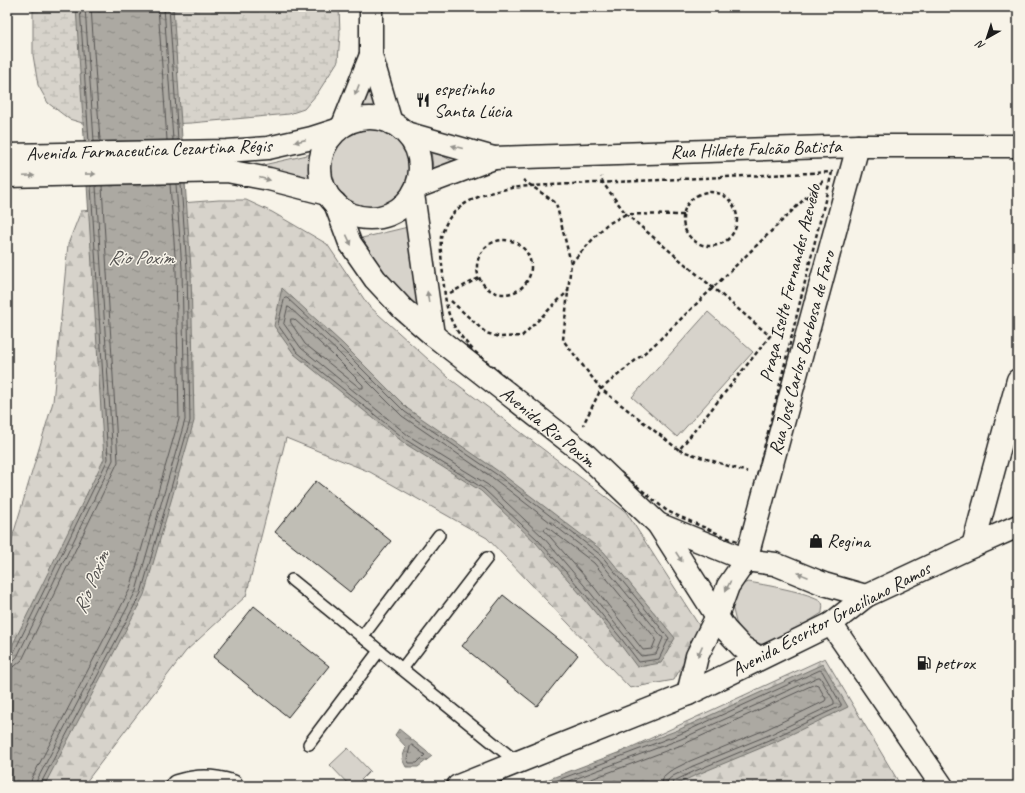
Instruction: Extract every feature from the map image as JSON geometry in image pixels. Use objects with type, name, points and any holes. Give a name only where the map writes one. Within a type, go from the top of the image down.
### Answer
[{"type":"street","points":[[227,161],[269,179],[331,199],[347,212],[361,218],[376,218],[391,214],[404,206],[415,191],[420,173],[420,159],[415,145],[399,128],[371,55],[371,7]]},
{"type":"street","points":[[340,128],[371,55]]},
{"type":"street","points":[[331,199],[321,180],[320,167],[322,153],[328,140],[340,128],[359,119],[375,118],[399,128]]},
{"type":"street","name":"Avenida Farmaceutica Cezartina Régis","points":[[7,176],[52,165],[227,161],[268,148],[312,138],[340,128]]},
{"type":"street","name":"Rua Hildete Falcão Batista","points":[[399,128],[494,158],[858,146],[1018,146]]},
{"type":"street","name":"Rua José Carlos Barbosa de Faro","points":[[746,560],[763,477],[858,146]]},
{"type":"street","name":"Avenida Farmaceutica Cezartina Régis","points":[[7,155],[52,165]]},
{"type":"street","name":"Rua Hildete Falcão Batista","points":[[415,191],[494,158]]},
{"type":"street","points":[[415,191],[434,335]]},
{"type":"street","name":"Avenida Rio Poxim","points":[[331,199],[350,243],[375,279],[403,309],[434,335],[586,454],[658,524],[725,629],[742,647],[759,658]]},
{"type":"street","points":[[973,546],[1018,380]]},
{"type":"street","name":"Avenida Rio Poxim","points":[[658,524],[746,560],[775,564],[824,584],[866,596]]},
{"type":"street","name":"Avenida Escritor Graciliano Ramos","points":[[458,786],[688,694],[831,624],[866,596],[1018,526]]},
{"type":"street","points":[[688,694],[697,656],[717,616],[728,586],[746,560]]},
{"type":"street","points":[[824,584],[832,591],[836,602],[836,614],[831,624],[942,786]]},
{"type":"street","points":[[178,786],[192,782],[215,781],[232,786]]},
{"type":"lane","points":[[362,637],[439,535]]},
{"type":"lane","points":[[402,669],[487,558]]},
{"type":"lane","points":[[292,580],[518,763]]},
{"type":"lane","points":[[308,744],[379,651]]},
{"type":"path","points":[[577,437],[601,389],[654,345],[858,146]]},
{"type":"path","points":[[592,154],[603,183],[626,214],[770,336],[679,450]]},
{"type":"path","points":[[494,158],[530,186],[556,203],[571,263],[564,340],[601,389],[679,450],[763,477]]},
{"type":"path","name":"Praça Iselte Fernandes Azevedo","points":[[832,172],[763,477],[741,542],[728,538],[667,510],[474,352],[452,324],[447,312],[441,236],[448,219],[462,205],[480,196],[520,187],[603,183],[832,172]]},
{"type":"path","points":[[717,192],[725,196],[732,203],[736,211],[737,220],[735,229],[724,243],[716,246],[707,246],[692,238],[686,231],[683,215],[686,206],[699,194],[717,192]]},
{"type":"path","points":[[571,263],[606,225],[626,214],[683,215]]},
{"type":"path","points":[[499,240],[508,240],[517,243],[529,256],[531,265],[530,274],[526,283],[512,294],[504,295],[495,293],[487,289],[480,282],[479,278],[477,274],[479,256],[491,243],[499,240]]},
{"type":"path","points":[[479,278],[445,295],[486,333],[500,337],[522,336],[568,290]]},
{"type":"green space","points":[[33,7],[339,7],[340,34],[338,61],[317,94],[304,109],[289,114],[191,123],[96,127],[69,119],[48,103],[38,85],[33,55]]},
{"type":"green space","points":[[369,68],[382,116],[353,116]]},
{"type":"green space","points":[[362,126],[378,126],[394,133],[405,144],[412,160],[412,176],[409,184],[400,198],[394,203],[378,210],[362,210],[346,203],[335,192],[328,176],[328,160],[335,144],[346,133]]},
{"type":"green space","points":[[431,150],[470,170],[435,187]]},
{"type":"green space","points":[[316,153],[315,189],[250,168]]},
{"type":"green space","points":[[219,200],[246,200],[272,212],[327,244],[368,305],[449,378],[626,512],[702,630],[674,680],[630,688],[487,538],[370,472],[286,438],[246,596],[186,651],[83,786],[7,786],[7,555],[53,402],[68,244],[81,211]]},
{"type":"green space","points":[[408,227],[424,311],[404,304],[362,238]]},
{"type":"green space","points":[[708,312],[753,352],[677,437],[632,397]]},
{"type":"green space","points":[[748,582],[786,589],[816,598],[822,602],[822,613],[776,642],[761,644],[750,640],[743,633],[736,622],[732,606],[735,587]]},
{"type":"green space","points":[[825,658],[901,786],[547,786]]},
{"type":"green space","points":[[348,748],[370,771],[355,786],[350,786],[330,765]]},
{"type":"water","name":"Rio Poxim","points":[[76,7],[173,7],[191,269],[194,421],[144,595],[44,786],[7,786],[7,656],[104,459]]},
{"type":"water","points":[[282,288],[343,344],[408,409],[498,471],[604,552],[675,638],[661,663],[637,667],[582,596],[536,543],[481,491],[404,443],[294,354],[274,326]]},
{"type":"water","points":[[823,664],[848,707],[773,743],[673,786],[545,786],[544,781],[678,730]]},
{"type":"water","points":[[399,729],[432,756],[418,767],[406,767],[402,759],[406,747],[395,735]]},
{"type":"building","points":[[316,481],[391,541],[350,592],[275,532]]},
{"type":"building","points":[[503,595],[578,655],[537,706],[462,646]]},
{"type":"building","points":[[254,606],[329,666],[288,717],[213,657]]},
{"type":"place","name":"espetinho Santa Lúcia","points":[[423,100]]},
{"type":"place","name":"Regina","points":[[816,541]]},
{"type":"place","name":"petrox","points":[[924,663]]}]
